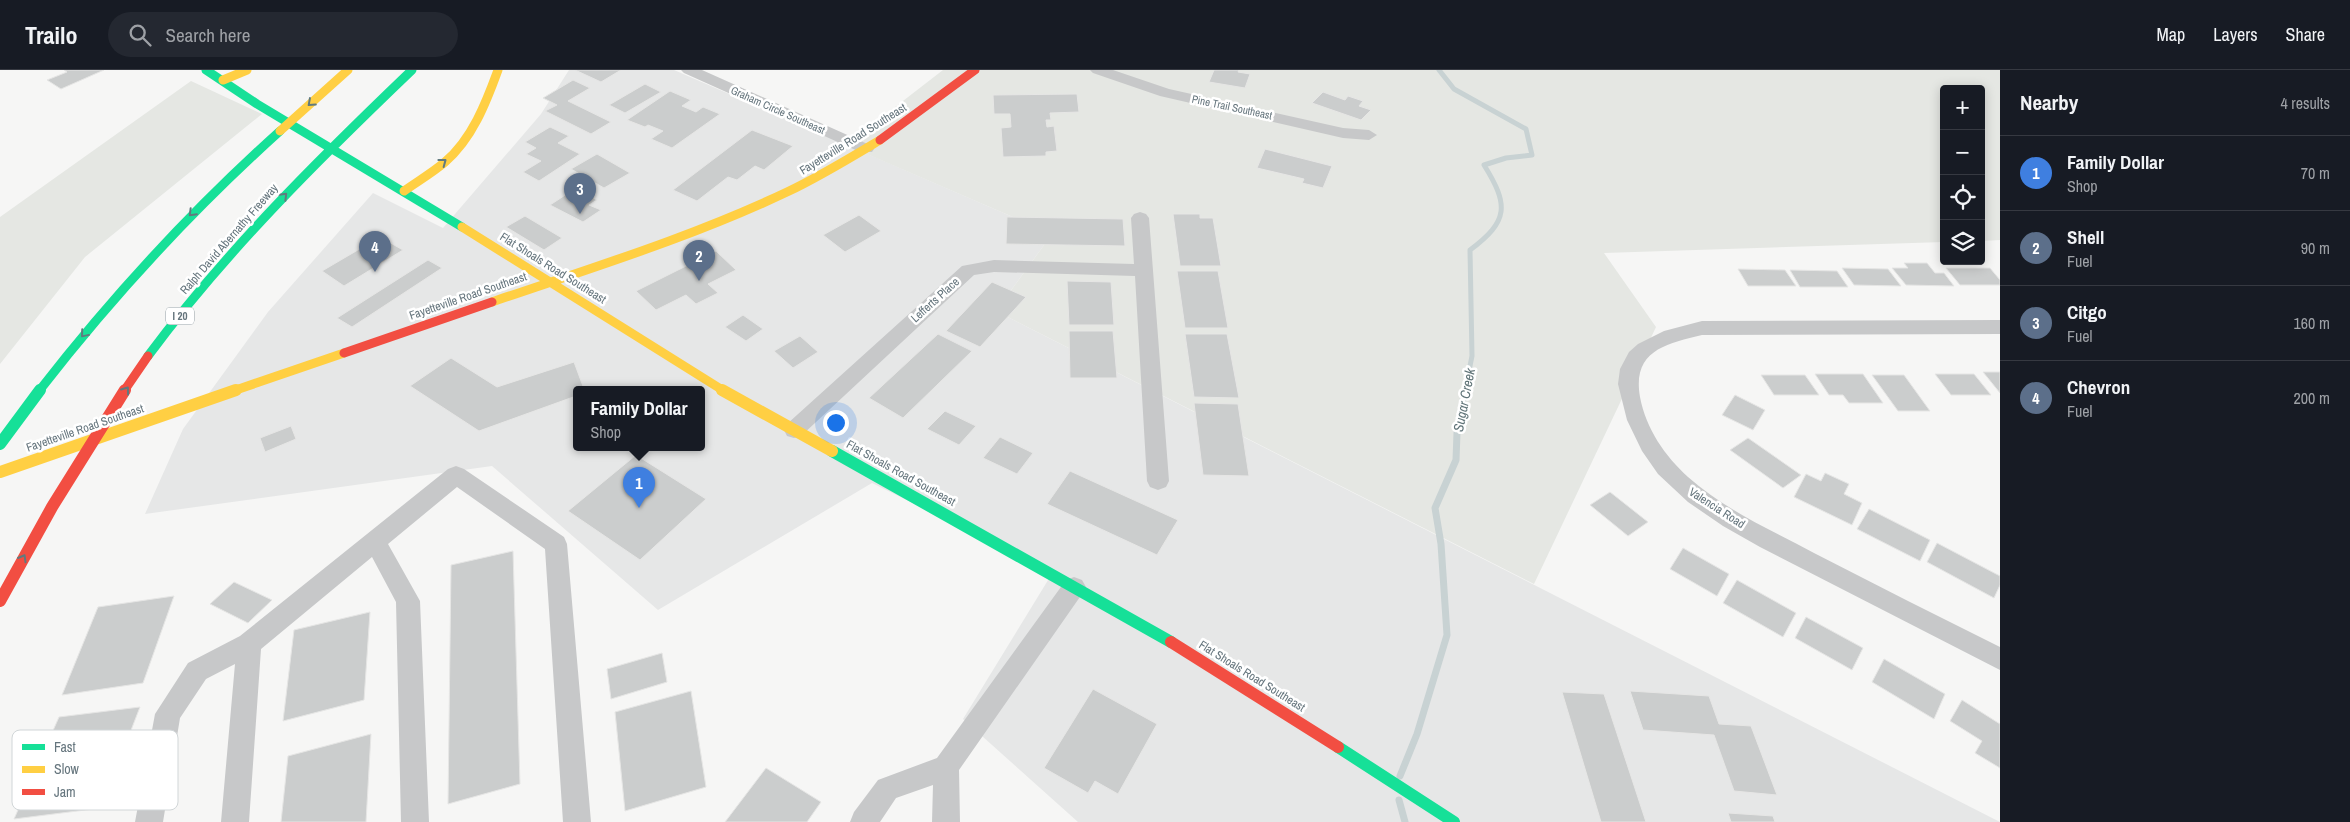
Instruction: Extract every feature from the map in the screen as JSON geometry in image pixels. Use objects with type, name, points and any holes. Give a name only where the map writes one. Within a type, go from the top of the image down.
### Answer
[{"type":"main road","name":"Flat Shoals Road Southeast","points":[[206,70],[257,104],[404,191],[728,394],[1206,662],[1454,822]]},
{"type":"main road","points":[[223,80],[248,70]]},
{"type":"main road","points":[[0,444],[77,342],[164,241],[214,191],[348,70]]},
{"type":"main road","name":"Ralph David Abernathy Freeway","points":[[0,601],[66,482],[118,401],[170,330],[221,265],[269,210],[412,70]]},
{"type":"main road","points":[[404,191],[450,158],[475,126],[488,99],[498,70]]},
{"type":"main road","name":"Fayetteville Road Southeast","points":[[0,472],[551,283],[695,232],[778,198],[820,177],[866,149],[920,113],[975,70]]},
{"type":"street","name":"Graham Circle Southeast","points":[[689,70],[866,149]]},
{"type":"street","name":"Pine Trail Southeast","points":[[1098,70],[1165,93],[1343,133],[1369,135]]},
{"type":"street","points":[[1140,218],[1158,481]]},
{"type":"street","name":"Lefferts Place","points":[[794,430],[958,278],[969,270],[994,266],[1144,270]]},
{"type":"street","name":"Valencia Road","points":[[2000,327],[1702,328],[1662,338],[1635,356],[1627,374],[1629,396],[1637,421],[1649,445],[1665,468],[1689,492],[1752,531],[2000,659]]},
{"type":"street","points":[[165,730],[168,714],[197,671],[249,644],[374,540],[456,475],[556,544],[577,822]]},
{"type":"street","points":[[374,540],[408,601],[415,822]]},
{"type":"street","points":[[864,822],[887,789],[946,766],[1074,587]]},
{"type":"street","points":[[235,822],[249,644]]},
{"type":"street","points":[[946,766],[946,822]]},
{"type":"shaded area","points":[[569,70],[674,70],[1052,234],[996,311],[2000,822],[1078,822],[963,719],[1053,572],[872,483],[658,610],[492,466],[145,514],[183,429],[268,312],[373,193],[443,228],[541,114]]},
{"type":"shaded area","points":[[943,70],[2000,70],[2000,240],[1985,241],[1985,85],[1940,85],[1940,242],[1604,253],[1656,327],[1534,584],[996,311],[1052,234],[846,145]]},
{"type":"shaded area","points":[[191,81],[262,114],[85,257],[0,364],[0,217]]},
{"type":"building","points":[[64,70],[104,70],[61,89],[47,80],[67,72]]},
{"type":"building","points":[[575,70],[621,70],[601,82]]},
{"type":"building","points":[[1214,70],[1239,70],[1238,72],[1250,74],[1245,88],[1209,82]]},
{"type":"building","points":[[573,80],[590,88],[568,101],[611,122],[591,134],[545,111],[557,105],[543,98]]},
{"type":"building","points":[[645,84],[661,92],[625,113],[609,105]]},
{"type":"building","points":[[670,91],[691,100],[682,106],[696,112],[703,107],[720,114],[672,148],[651,139],[663,131],[627,120]]},
{"type":"building","points":[[1323,92],[1345,100],[1348,96],[1363,101],[1359,106],[1371,110],[1361,120],[1312,103]]},
{"type":"building","points":[[1077,94],[1079,112],[1050,113],[1051,120],[1046,120],[1047,127],[1054,126],[1057,151],[1046,152],[1046,156],[1003,157],[1001,128],[1011,127],[1010,114],[994,114],[993,95]]},
{"type":"building","points":[[550,127],[569,136],[558,143],[580,154],[539,181],[523,172],[541,161],[526,154],[536,148],[525,142]]},
{"type":"building","points":[[752,130],[793,146],[764,170],[755,166],[737,180],[728,177],[697,201],[673,190]]},
{"type":"building","points":[[1265,149],[1332,166],[1323,188],[1302,183],[1304,179],[1257,168]]},
{"type":"building","points":[[597,154],[630,173],[604,188],[571,169]]},
{"type":"building","points":[[576,188],[597,200],[589,205],[601,210],[583,222],[550,205]]},
{"type":"building","points":[[1173,214],[1200,214],[1200,218],[1213,218],[1221,266],[1180,266]]},
{"type":"building","points":[[859,215],[881,231],[845,252],[823,235]]},
{"type":"building","points":[[525,216],[562,238],[544,250],[506,227]]},
{"type":"building","points":[[1007,217],[1123,219],[1125,246],[1006,244]]},
{"type":"building","points":[[380,237],[403,250],[344,286],[322,271]]},
{"type":"building","points":[[716,251],[736,270],[708,284],[718,293],[696,304],[686,295],[656,310],[636,291]]},
{"type":"building","points":[[428,260],[442,268],[352,327],[337,318]]},
{"type":"building","points":[[1904,263],[1927,263],[1935,273],[1944,273],[1954,286],[1906,285],[1892,268],[1908,268]]},
{"type":"building","points":[[1842,268],[1888,269],[1901,286],[1854,285]]},
{"type":"building","points":[[1946,268],[1990,268],[2000,280],[2000,285],[1960,285]]},
{"type":"building","points":[[1738,269],[1785,270],[1796,286],[1748,286]]},
{"type":"building","points":[[1790,270],[1837,271],[1848,287],[1800,287]]},
{"type":"building","points":[[1177,271],[1218,271],[1228,328],[1185,328]]},
{"type":"building","points":[[1067,281],[1111,282],[1114,325],[1069,325]]},
{"type":"building","points":[[992,282],[1026,297],[980,347],[946,331]]},
{"type":"building","points":[[743,315],[763,329],[746,341],[725,327]]},
{"type":"building","points":[[1069,331],[1113,331],[1117,378],[1070,378]]},
{"type":"building","points":[[938,334],[972,351],[903,418],[869,398]]},
{"type":"building","points":[[1185,334],[1227,334],[1239,398],[1194,397]]},
{"type":"building","points":[[800,336],[818,352],[793,368],[774,351]]},
{"type":"building","points":[[451,358],[497,387],[574,362],[583,386],[573,386],[573,397],[479,431],[410,386]]},
{"type":"building","points":[[1983,372],[2000,372],[2000,393]]},
{"type":"building","points":[[1815,374],[1863,374],[1883,403],[1849,403],[1843,395],[1829,395]]},
{"type":"building","points":[[1935,374],[1974,374],[1991,395],[1951,395]]},
{"type":"building","points":[[1761,375],[1805,375],[1819,395],[1774,395]]},
{"type":"building","points":[[1872,375],[1904,375],[1930,411],[1898,411]]},
{"type":"building","points":[[1735,395],[1765,410],[1753,430],[1722,415]]},
{"type":"building","points":[[1194,403],[1238,404],[1249,476],[1203,475]]},
{"type":"building","points":[[945,411],[976,426],[959,445],[927,429]]},
{"type":"building","points":[[291,426],[296,439],[265,452],[260,438]]},
{"type":"building","points":[[1000,437],[1033,453],[1017,474],[983,458]]},
{"type":"building","points":[[1748,438],[1801,475],[1783,488],[1730,450]]},
{"type":"building","points":[[636,455],[706,499],[640,560],[568,511]]},
{"type":"building","points":[[1070,471],[1178,520],[1157,555],[1047,504]]},
{"type":"building","points":[[1825,473],[1849,484],[1844,494],[1862,503],[1852,525],[1794,497],[1806,474],[1821,481]]},
{"type":"building","points":[[1610,492],[1648,522],[1628,536],[1590,505]]},
{"type":"building","points":[[1869,509],[1930,540],[1920,561],[1857,529]]},
{"type":"building","points":[[1937,543],[2000,576],[2000,585],[1994,598],[1927,562]]},
{"type":"building","points":[[1683,548],[1729,574],[1717,596],[1670,569]]},
{"type":"building","points":[[513,551],[520,784],[448,804],[451,565]]},
{"type":"building","points":[[1737,580],[1796,613],[1783,637],[1723,603]]},
{"type":"building","points":[[234,582],[272,600],[248,623],[210,604]]},
{"type":"building","points":[[174,596],[143,683],[62,695],[98,607]]},
{"type":"building","points":[[370,612],[364,700],[283,721],[294,630]]},
{"type":"building","points":[[1806,617],[1863,648],[1852,670],[1795,638]]},
{"type":"building","points":[[662,653],[667,682],[611,699],[607,669]]},
{"type":"building","points":[[1884,659],[1945,694],[1934,719],[1872,682]]},
{"type":"building","points":[[1093,689],[1157,724],[1118,794],[1095,781],[1088,793],[1044,768]]},
{"type":"building","points":[[691,691],[706,787],[625,811],[615,712]]},
{"type":"building","points":[[1630,691],[1709,696],[1719,724],[1751,726],[1777,795],[1734,791],[1714,735],[1643,730]]},
{"type":"building","points":[[1562,692],[1604,694],[1646,822],[1601,822]]},
{"type":"building","points":[[1962,700],[2000,724],[2000,768],[1975,753],[1982,741],[1950,721]]},
{"type":"building","points":[[140,707],[131,730],[53,730],[59,717]]},
{"type":"building","points":[[371,734],[366,822],[281,822],[288,756]]},
{"type":"building","points":[[766,768],[821,802],[807,822],[725,822]]},
{"type":"building","points":[[18,810],[85,810],[14,819]]},
{"type":"building","points":[[1728,813],[1773,816],[1775,822],[1731,822]]},
{"type":"waterway","name":"Sugar Creek","points":[[1439,70],[1454,89],[1526,129],[1532,155],[1506,158],[1484,165],[1498,191],[1501,212],[1492,230],[1470,250],[1472,356],[1465,391]]},
{"type":"waterway","name":"Sugar Creek","points":[[1400,776],[1417,734],[1447,635],[1441,544],[1435,508],[1456,460],[1457,433],[1465,390]]},
{"type":"waterway","name":"Sugar Creek","points":[[1399,800],[1405,822]]},
{"type":"traffic: fast","points":[[206,70],[257,104],[462,227]]},
{"type":"traffic: fast","points":[[148,356],[208,279],[273,207],[412,70]]},
{"type":"traffic: fast","points":[[0,444],[69,354],[142,266],[209,197],[280,131]]},
{"type":"traffic: fast","points":[[832,451],[1171,642]]},
{"type":"traffic: fast","points":[[1338,747],[1454,822]]},
{"type":"traffic: slow","points":[[223,80],[247,70]]},
{"type":"traffic: slow","points":[[280,131],[348,70]]},
{"type":"traffic: slow","points":[[404,191],[440,167],[467,138],[479,116],[498,70]]},
{"type":"traffic: slow","points":[[492,302],[642,251],[740,213],[788,192],[880,140]]},
{"type":"traffic: slow","points":[[462,227],[728,394],[832,451]]},
{"type":"traffic: slow","points":[[0,472],[344,353]]},
{"type":"traffic: jam","points":[[880,140],[975,70]]},
{"type":"traffic: jam","points":[[344,353],[492,302]]},
{"type":"traffic: jam","points":[[0,601],[70,476],[148,356]]},
{"type":"traffic: jam","points":[[1171,642],[1338,747]]},
{"type":"place","name":"Citgo","points":[[580,214]]},
{"type":"place","name":"Chevron","points":[[375,272]]},
{"type":"place","name":"Shell","points":[[699,281]]},
{"type":"place","name":"Family Dollar","points":[[639,508]]}]
